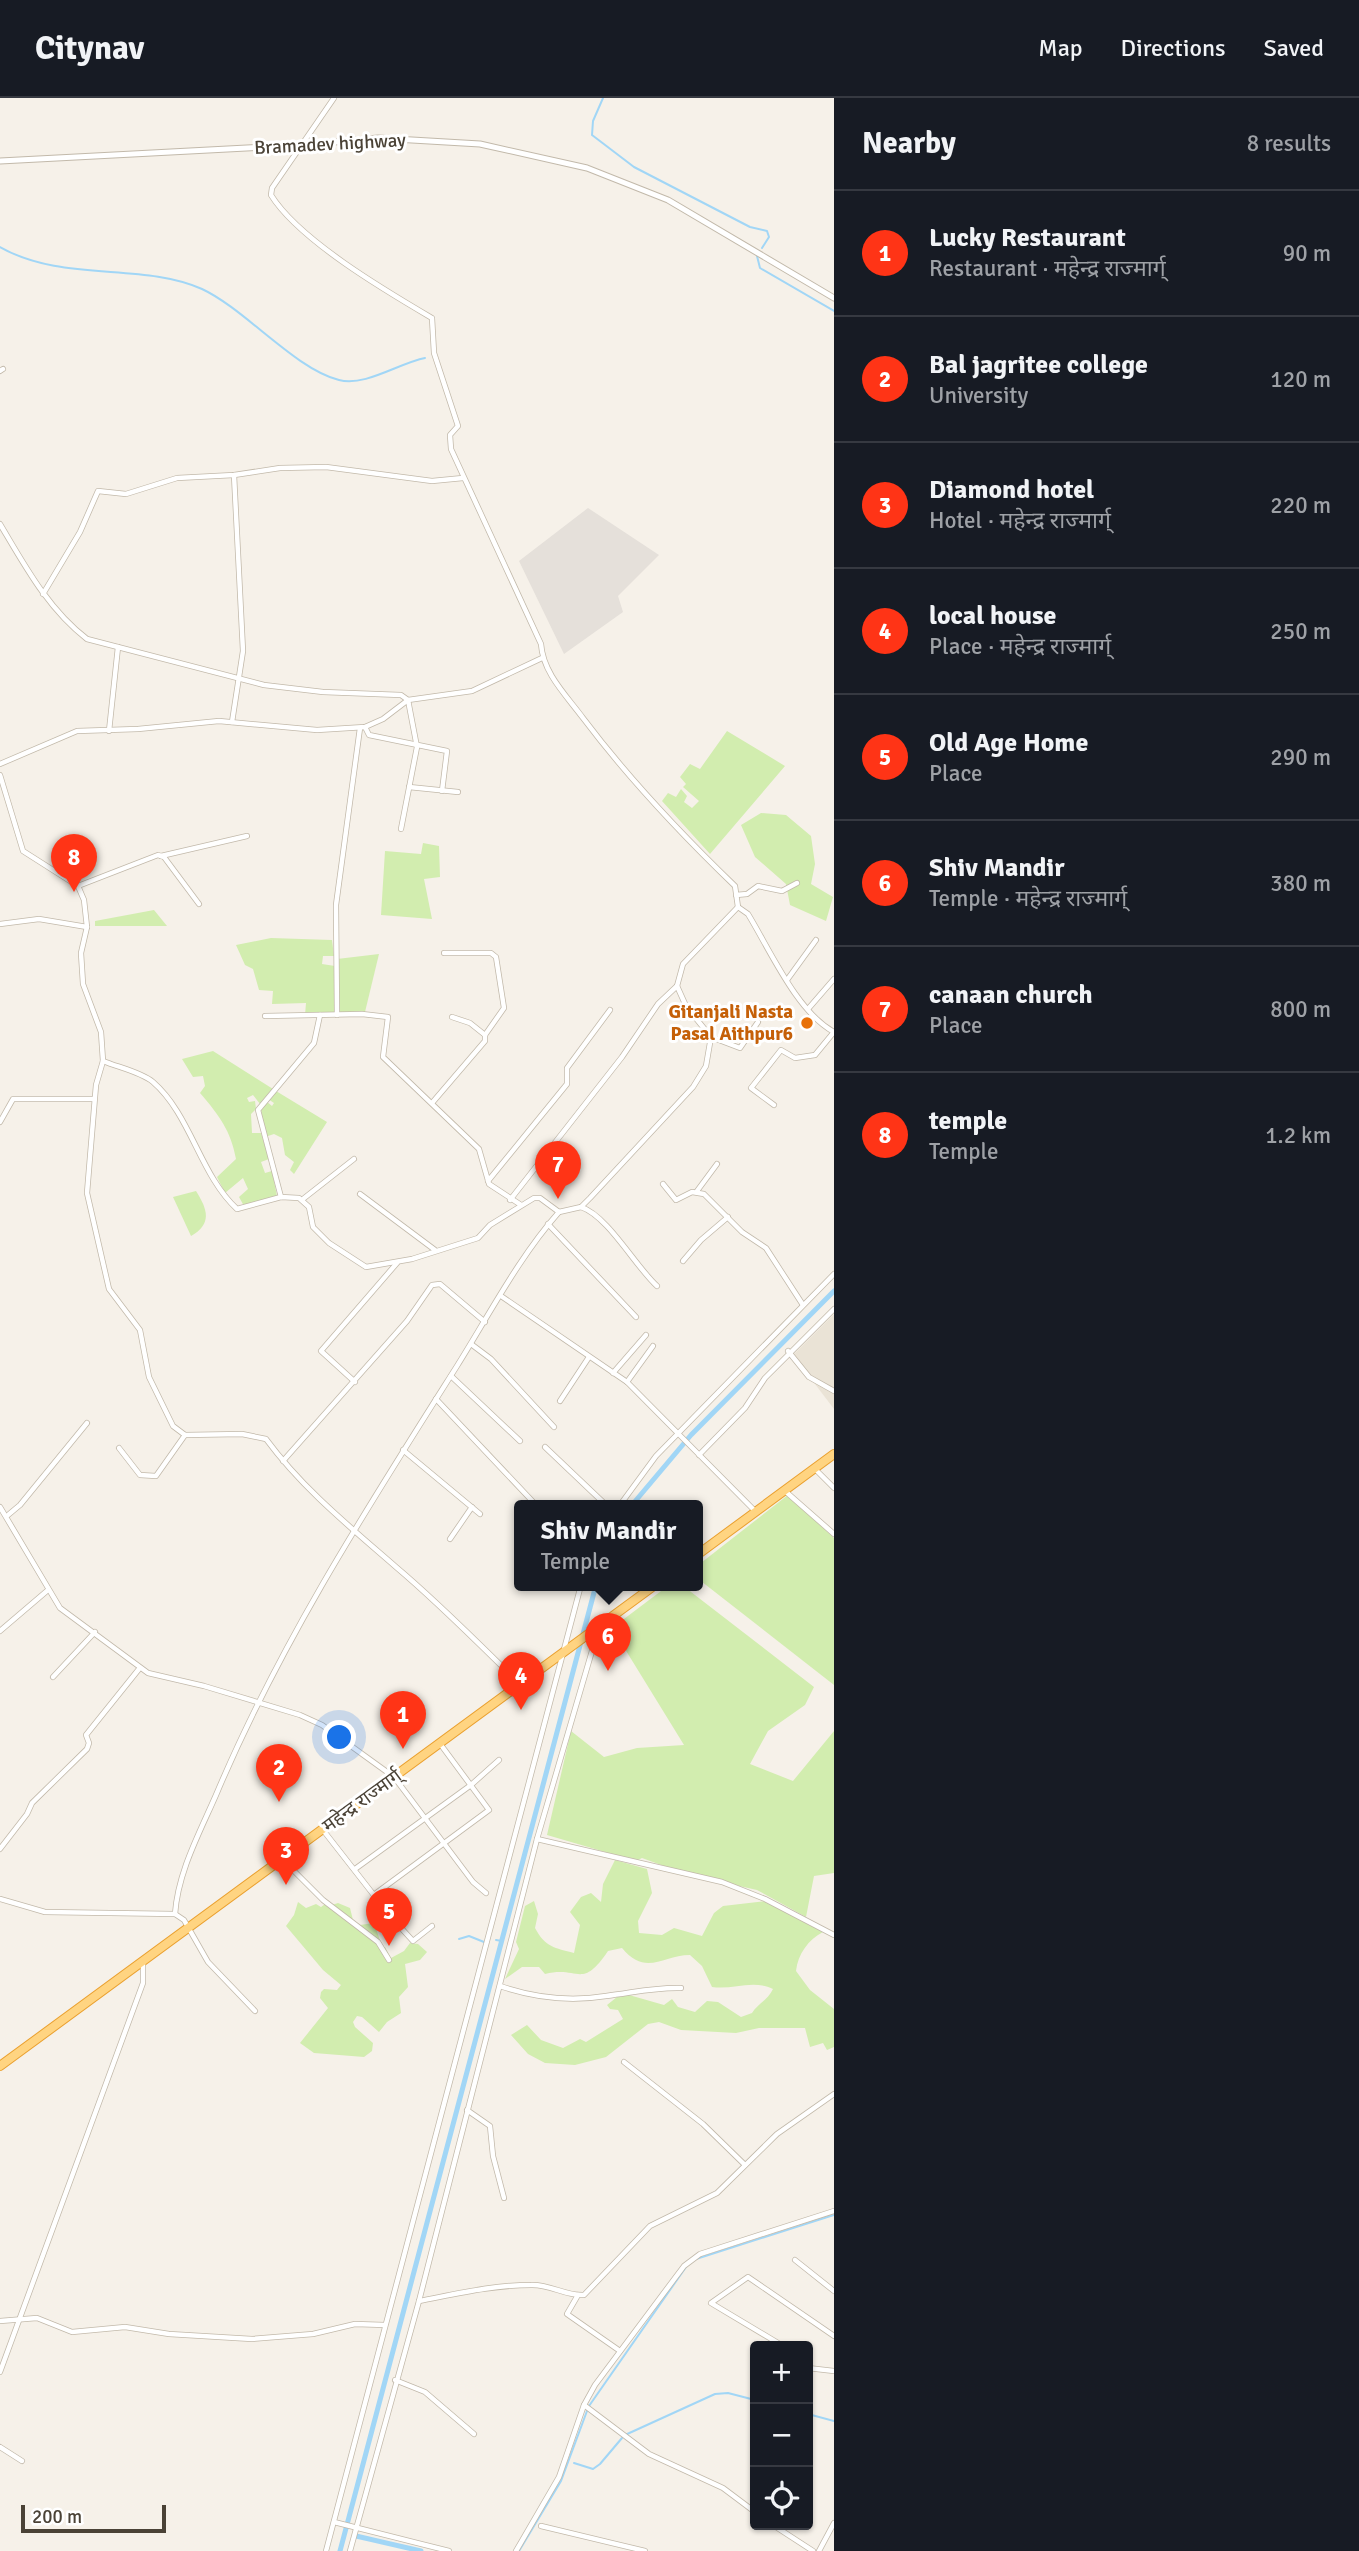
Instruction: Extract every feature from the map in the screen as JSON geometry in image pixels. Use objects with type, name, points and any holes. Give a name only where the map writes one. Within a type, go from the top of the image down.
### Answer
[{"type":"highway","points":[[703,1551],[834,1454]]},
{"type":"highway","name":"महेन्द्र राज्मार्ग्","points":[[0,2066],[188,1926],[522,1686],[647,1591]]},
{"type":"street","points":[[334,98],[272,188],[271,195],[309,233],[366,278],[432,318],[434,353],[458,426],[450,435],[451,449],[541,644],[542,657],[554,680],[641,792],[736,886],[738,907],[748,914],[787,980],[808,1009],[821,1025],[834,1032],[815,1055],[795,1058],[781,1050],[751,1088],[774,1105]]},
{"type":"street","name":"Bramadev highway","points":[[0,161],[302,145],[378,138],[480,144],[587,168],[668,200],[834,298]]},
{"type":"street","points":[[43,594],[80,532],[99,491],[126,494],[177,478],[234,475],[280,467],[326,467],[432,481],[463,478]]},
{"type":"street","points":[[232,722],[240,680],[243,631],[237,576],[234,475]]},
{"type":"street","points":[[0,524],[43,594],[64,622],[87,639],[240,680],[323,692],[401,695],[408,700],[417,747],[401,829]]},
{"type":"street","points":[[109,731],[118,647]]},
{"type":"street","points":[[0,764],[77,731],[232,722],[317,730],[362,727],[383,719],[408,700],[472,691],[542,657]]},
{"type":"street","points":[[362,727],[369,735],[417,747],[447,751],[442,791]]},
{"type":"street","points":[[337,1014],[336,905],[362,727]]},
{"type":"street","points":[[0,775],[23,851],[78,886],[84,900],[87,927],[81,953],[83,984],[101,1032],[103,1061],[94,1099],[87,1193],[109,1289],[140,1331],[145,1363],[173,1426],[185,1435],[242,1434],[266,1438],[283,1461],[352,1532],[396,1566],[522,1686]]},
{"type":"street","points":[[409,787],[458,792]]},
{"type":"street","points":[[78,886],[160,856],[247,836]]},
{"type":"street","points":[[160,856],[199,904]]},
{"type":"street","points":[[736,895],[747,894],[758,886],[782,891],[797,883]]},
{"type":"street","points":[[510,1200],[622,1057],[658,1004],[677,986],[683,964],[738,907]]},
{"type":"street","points":[[0,924],[38,919],[87,927]]},
{"type":"street","points":[[787,980],[816,940]]},
{"type":"street","points":[[432,1103],[485,1041],[485,1035],[504,1007],[496,957],[491,953],[444,953]]},
{"type":"street","points":[[808,1009],[834,979]]},
{"type":"street","points":[[677,986],[686,1006],[712,1037],[740,1048],[758,1022]]},
{"type":"street","points":[[488,1181],[567,1084],[567,1068],[610,1010]]},
{"type":"street","points":[[265,1016],[337,1014],[388,1017],[383,1057],[479,1149],[488,1181],[510,1200],[522,1206]]},
{"type":"street","points":[[281,1197],[258,1110],[314,1043],[320,1015]]},
{"type":"street","points":[[452,1017],[470,1023],[485,1035]]},
{"type":"street","points":[[581,1207],[693,1087],[706,1066],[712,1037]]},
{"type":"street","points":[[103,1061],[152,1081],[184,1125],[224,1196],[237,1209],[281,1197],[303,1199],[354,1159]]},
{"type":"street","points":[[0,1122],[13,1099],[94,1099]]},
{"type":"street","points":[[663,1184],[677,1200],[696,1192],[717,1164]]},
{"type":"street","points":[[696,1192],[704,1194],[741,1232],[766,1248],[803,1305]]},
{"type":"street","points":[[360,1194],[395,1217],[435,1250]]},
{"type":"street","points":[[303,1199],[309,1207],[313,1227],[346,1257],[366,1267],[397,1263],[478,1238],[490,1224],[537,1197],[559,1212]]},
{"type":"street","points":[[175,1914],[177,1886],[257,1704],[352,1532],[548,1224],[559,1212],[581,1207],[589,1210],[657,1286]]},
{"type":"street","points":[[683,1261],[701,1240],[728,1217]]},
{"type":"street","points":[[548,1224],[636,1317]]},
{"type":"street","points":[[355,1382],[321,1351],[397,1263]]},
{"type":"street","points":[[623,1500],[639,1476],[682,1436],[834,1274]]},
{"type":"street","points":[[283,1461],[407,1321],[432,1285],[440,1284],[485,1322]]},
{"type":"street","points":[[501,1296],[627,1382],[756,1513]]},
{"type":"street","points":[[699,1455],[745,1408],[765,1378],[834,1309]]},
{"type":"street","points":[[613,1373],[646,1335]]},
{"type":"street","points":[[471,1344],[491,1359],[554,1427]]},
{"type":"street","points":[[627,1382],[653,1346]]},
{"type":"street","points":[[789,1353],[809,1377],[834,1391]]},
{"type":"street","points":[[560,1401],[589,1357]]},
{"type":"street","points":[[451,1376],[520,1441]]},
{"type":"street","points":[[436,1399],[531,1500]]},
{"type":"street","points":[[8,1515],[20,1505],[86,1423]]},
{"type":"street","points":[[119,1448],[140,1475],[156,1476],[185,1435]]},
{"type":"street","points":[[545,1447],[601,1500]]},
{"type":"street","points":[[402,1450],[480,1514]]},
{"type":"street","points":[[815,1469],[834,1488]]},
{"type":"street","points":[[785,1491],[834,1534]]},
{"type":"street","points":[[0,1507],[8,1515],[60,1608],[95,1632],[139,1669],[300,1715],[322,1725],[394,1777],[446,1842],[473,1882],[486,1893]]},
{"type":"street","points":[[450,1539],[472,1507]]},
{"type":"street","points":[[0,1631],[48,1590]]},
{"type":"street","points":[[326,2551],[336,2523],[385,2325],[580,1591]]},
{"type":"street","points":[[350,2551],[419,2301],[537,1839],[596,1628]]},
{"type":"street","points":[[53,1677],[95,1632]]},
{"type":"street","points":[[0,1849],[27,1814],[32,1803],[87,1749],[89,1743],[86,1735],[139,1669]]},
{"type":"street","points":[[375,1894],[489,1810],[441,1745]]},
{"type":"street","points":[[355,1869],[471,1785],[499,1760]]},
{"type":"street","points":[[323,1830],[413,1941],[432,1926]]},
{"type":"street","points":[[537,1839],[722,1882],[765,1899],[834,1935]]},
{"type":"street","points":[[282,1859],[323,1900],[378,1942],[389,1960]]},
{"type":"street","points":[[0,1899],[45,1912],[175,1914],[184,1920],[208,1962],[255,2011]]},
{"type":"street","points":[[0,2372],[143,1983],[143,1960]]},
{"type":"street","points":[[500,1986],[528,1996],[554,1999],[604,1997],[657,1987],[681,1988]]},
{"type":"street","points":[[624,2062],[703,2124],[746,2165]]},
{"type":"street","points":[[419,2301],[496,2286],[536,2284],[584,2295],[613,2268],[650,2226],[717,2193],[777,2134],[834,2094]]},
{"type":"street","points":[[467,2110],[490,2126],[504,2198]]},
{"type":"street","points":[[516,2551],[559,2477],[584,2405],[620,2351],[690,2260],[700,2254],[834,2211]]},
{"type":"street","points":[[795,2260],[834,2291]]},
{"type":"street","points":[[775,2341],[711,2303],[748,2277],[834,2336]]},
{"type":"street","points":[[578,2295],[577,2302],[567,2314],[620,2351]]},
{"type":"street","points":[[0,2321],[37,2318],[72,2332],[125,2328],[169,2334],[252,2339],[313,2334],[355,2324],[385,2325]]},
{"type":"street","points":[[813,2369],[834,2371]]},
{"type":"street","points":[[396,2380],[425,2392],[474,2434]]},
{"type":"street","points":[[584,2405],[649,2454],[723,2488],[750,2508]]},
{"type":"street","points":[[0,2447],[22,2461]]},
{"type":"street","points":[[336,2523],[449,2551]]},
{"type":"street","points":[[819,2551],[834,2523]]},
{"type":"street","points":[[541,2526],[645,2551]]},
{"type":"street","points":[[782,2530],[813,2551]]},
{"type":"shaded area","points":[[588,508],[659,555],[618,596],[623,612],[564,654],[519,561]]},
{"type":"shaded area","points":[[834,1314],[834,1409],[793,1355]]},
{"type":"green space","points":[[727,731],[785,766],[710,854],[662,801],[668,793],[676,797],[681,789],[687,796],[684,802],[692,808],[699,801],[683,787],[686,784],[680,777],[690,764],[700,769]]},
{"type":"green space","points":[[761,813],[786,815],[811,836],[815,864],[811,884],[833,897],[826,921],[790,905],[786,884],[755,857],[741,825]]},
{"type":"green space","points":[[423,843],[439,846],[440,877],[424,879],[432,919],[381,915],[385,851],[421,854]]},
{"type":"green space","points":[[154,910],[167,926],[95,926],[95,921]]},
{"type":"green space","points":[[271,938],[332,940],[334,956],[323,956],[322,964],[335,966],[336,1014],[305,1015],[306,1003],[272,1004],[273,991],[259,990],[253,969],[245,965],[236,945]]},
{"type":"green space","points":[[379,954],[365,1012],[337,1014],[337,959]]},
{"type":"green space","points":[[213,1051],[273,1089],[260,1104],[253,1095],[247,1098],[249,1102],[255,1101],[256,1109],[251,1114],[252,1133],[261,1133],[269,1159],[261,1162],[265,1173],[272,1171],[277,1196],[244,1206],[239,1197],[248,1189],[243,1178],[225,1193],[217,1177],[236,1159],[234,1149],[223,1124],[200,1093],[205,1086],[203,1076],[193,1077],[182,1059]]},
{"type":"green space","points":[[276,1091],[327,1122],[294,1174],[290,1170],[294,1162],[285,1155],[282,1138],[274,1134],[265,1137],[261,1109],[266,1101],[272,1106],[274,1103],[268,1099]]},
{"type":"green space","points":[[196,1191],[206,1216],[202,1227],[191,1236],[173,1197]]},
{"type":"green space","points":[[788,1495],[834,1538],[834,1685],[703,1583],[703,1561]]},
{"type":"green space","points":[[661,1591],[690,1591],[814,1687],[805,1705],[768,1731],[750,1764],[793,1781],[834,1731],[834,1873],[814,1876],[806,1917],[757,1890],[686,1874],[642,1858],[636,1861],[547,1835],[571,1731],[604,1757],[637,1748],[684,1745],[612,1628]]},
{"type":"green space","points":[[615,1860],[647,1869],[652,1893],[638,1921],[639,1933],[662,1935],[674,1928],[702,1936],[714,1913],[723,1906],[766,1901],[823,1932],[805,1948],[796,1971],[810,1990],[834,2009],[834,2047],[827,2050],[823,2043],[810,2047],[805,2028],[759,2028],[736,2033],[681,2030],[659,2022],[648,2024],[606,2057],[575,2065],[545,2063],[528,2054],[511,2035],[527,2025],[541,2040],[563,2048],[580,2039],[586,2042],[623,2019],[618,2010],[610,2009],[607,2005],[622,1993],[664,2005],[672,1999],[678,2007],[695,2012],[707,2001],[718,2002],[741,2017],[752,2013],[773,1989],[758,1985],[712,1987],[702,1966],[690,1955],[647,1963],[631,1957],[622,1948],[608,1951],[592,1970],[585,1973],[545,1974],[539,1967],[522,1967],[505,1979],[519,1949],[516,1942],[525,1906],[534,1901],[538,1914],[535,1928],[547,1943],[574,1953],[580,1925],[570,1912],[581,1897],[591,1893],[601,1902],[603,1884]]},
{"type":"green space","points":[[298,1902],[306,1908],[316,1904],[321,1907],[328,1902],[350,1908],[353,1920],[360,1925],[374,1923],[383,1949],[385,1947],[391,1958],[404,1951],[410,1943],[418,1944],[427,1952],[420,1960],[405,1964],[408,1987],[399,1997],[401,2013],[387,2022],[379,2032],[362,2017],[357,2016],[353,2022],[373,2043],[372,2051],[364,2057],[314,2053],[300,2043],[328,2008],[320,1998],[321,1992],[324,1989],[337,1990],[341,1985],[323,1970],[286,1926],[294,1915]]},
{"type":"waterway","points":[[603,98],[593,121],[592,135],[634,167],[750,227],[767,231],[769,237],[762,248]]},
{"type":"waterway","points":[[0,247],[24,258],[50,265],[154,276],[202,289],[235,310],[305,364],[339,380],[360,380],[425,358]]},
{"type":"waterway","points":[[757,256],[760,268],[834,311]]},
{"type":"waterway","points":[[636,1500],[691,1435],[834,1291]]},
{"type":"waterway","points":[[340,2551],[594,1591]]},
{"type":"waterway","points":[[459,1939],[469,1936],[484,1942]]},
{"type":"waterway","points":[[496,1940],[502,1941]]},
{"type":"waterway","points":[[696,2259],[834,2215]]},
{"type":"waterway","points":[[589,2406],[686,2267]]},
{"type":"waterway","points":[[625,2435],[715,2394],[728,2393],[750,2399]]},
{"type":"waterway","points":[[519,2551],[561,2481],[587,2411]]},
{"type":"waterway","points":[[813,2415],[834,2421]]},
{"type":"waterway","points":[[574,2463],[593,2469],[622,2438]]},
{"type":"waterway","points":[[356,2536],[421,2551]]},
{"type":"place","name":"temple","points":[[74,892]]},
{"type":"place","name":"Gitanjali Nasta Pasal Aithpur6","points":[[807,1023]]},
{"type":"place","name":"canaan church","points":[[558,1199]]},
{"type":"place","name":"Shiv Mandir","points":[[608,1671]]},
{"type":"place","name":"local house","points":[[521,1710]]},
{"type":"place","name":"Lucky Restaurant","points":[[403,1749]]},
{"type":"place","name":"Bal jagritee college","points":[[279,1802]]},
{"type":"place","name":"Diamond hotel","points":[[286,1885]]},
{"type":"place","name":"Old Age Home","points":[[389,1946]]}]
